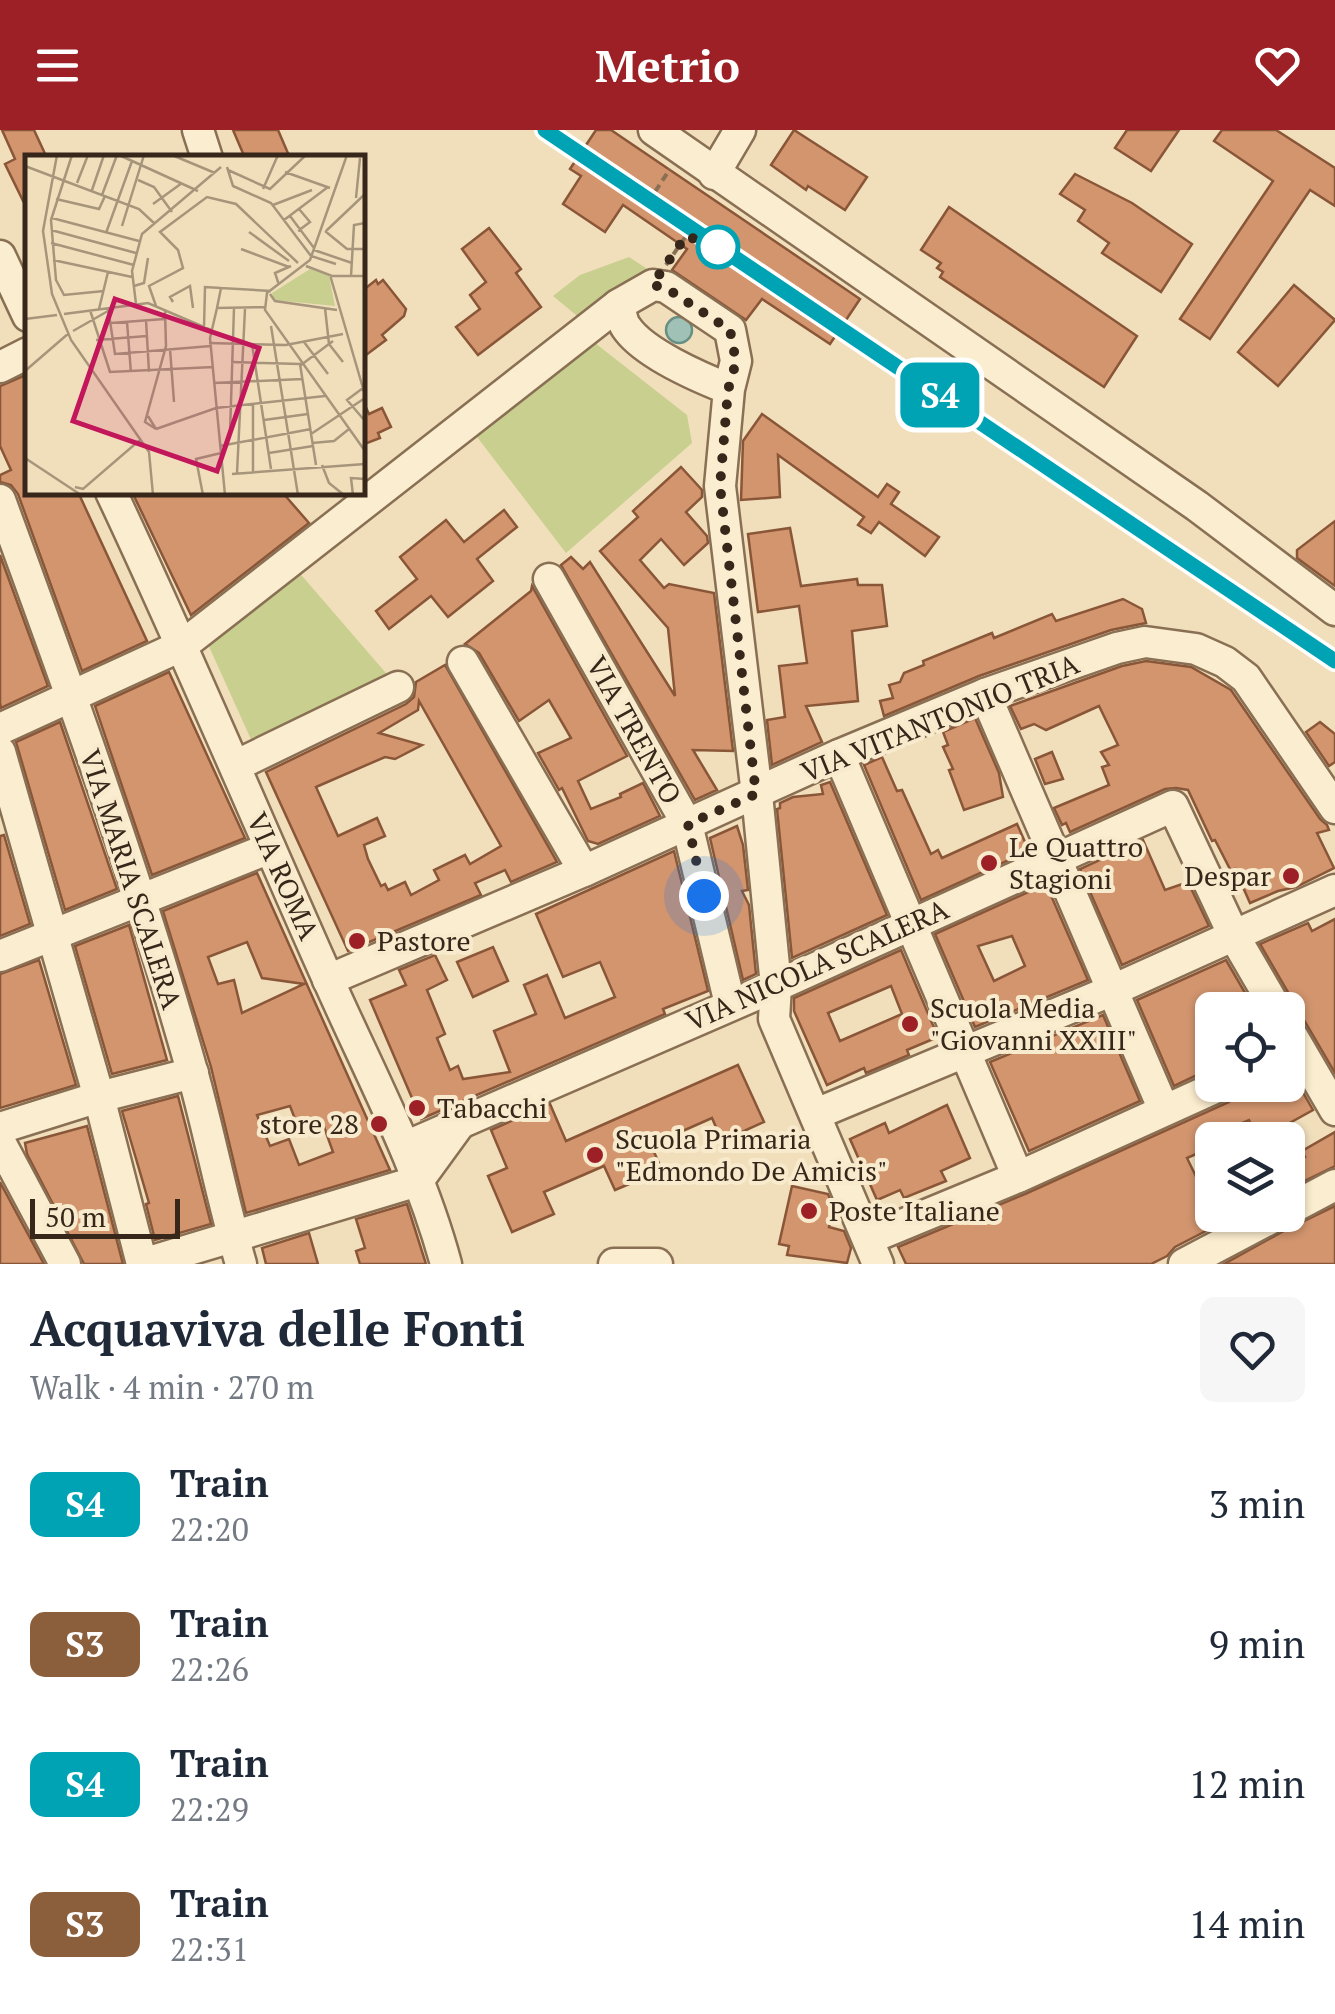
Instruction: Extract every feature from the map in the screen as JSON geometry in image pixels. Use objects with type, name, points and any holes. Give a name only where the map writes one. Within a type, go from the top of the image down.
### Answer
[{"type":"street","points":[[198,130],[206,155]]},
{"type":"street","points":[[654,130],[1197,506],[1335,610]]},
{"type":"street","points":[[714,174],[740,130]]},
{"type":"street","points":[[0,257],[20,283]]},
{"type":"street","points":[[0,729],[184,645],[618,304],[652,285],[666,288],[730,330],[736,362],[728,390],[720,486],[776,986],[774,1019],[873,1252],[1018,1178],[1195,1096]]},
{"type":"street","points":[[618,304],[626,328],[642,342],[678,367],[728,390]]},
{"type":"street","points":[[0,367],[25,354]]},
{"type":"street","name":"VIA ROMA","points":[[112,495],[184,645],[328,980],[405,1147],[432,1213],[446,1264]]},
{"type":"street","name":"VIA MARIA SCALERA","points":[[0,500],[72,695],[140,902],[193,1073],[236,1250]]},
{"type":"street","name":"VIA TRENTO","points":[[549,579],[688,824],[730,1004]]},
{"type":"street","name":"VIA VITANTONIO TRIA","points":[[328,980],[984,694],[1131,645],[1168,642],[1196,648],[1246,678],[1335,808]]},
{"type":"street","points":[[462,662],[584,871]]},
{"type":"street","points":[[235,766],[398,686]]},
{"type":"street","points":[[984,694],[1164,1110]]},
{"type":"street","points":[[0,752],[142,1264],[236,1250],[418,1181],[461,1122]]},
{"type":"street","points":[[839,755],[1018,1178]]},
{"type":"street","name":"VIA NICOLA SCALERA","points":[[405,1147],[776,986],[1173,806],[1234,936]]},
{"type":"street","points":[[0,956],[270,848]]},
{"type":"street","points":[[816,1114],[1114,990],[1335,890]]},
{"type":"street","points":[[1234,936],[1267,992]]},
{"type":"street","points":[[1305,1064],[1335,1110]]},
{"type":"street","points":[[0,1128],[193,1073]]},
{"type":"street","points":[[0,1142],[64,1264]]},
{"type":"street","points":[[1305,1201],[1335,1185]]},
{"type":"street","points":[[1184,1264],[1245,1232]]},
{"type":"street","points":[[614,1264],[657,1264]]},
{"type":"path","points":[[645,207],[686,236],[652,285]]},
{"type":"green space","points":[[629,257],[649,270],[582,320],[553,296],[580,275]]},
{"type":"green space","points":[[595,343],[687,415],[692,443],[566,553],[474,433]]},
{"type":"green space","points":[[290,562],[398,687],[258,755],[202,631]]},
{"type":"water","points":[[679,317],[689,320],[689,340],[679,343],[669,340],[666,330],[669,320]]},
{"type":"building","points":[[2,130],[34,130],[46,155],[25,155],[25,205],[5,164],[15,159]]},
{"type":"building","points":[[233,130],[278,130],[289,155],[244,155]]},
{"type":"building","points":[[596,130],[611,130],[860,299],[830,344],[762,299],[746,320],[672,270],[687,249],[623,205],[605,232],[563,204],[581,176],[570,169]]},
{"type":"building","points":[[794,130],[867,177],[845,210],[808,186],[806,190],[771,165]]},
{"type":"building","points":[[1127,130],[1179,130],[1151,171],[1115,148]]},
{"type":"building","points":[[1222,130],[1276,130],[1335,168],[1335,206],[1310,190],[1210,339],[1180,319],[1273,181],[1214,141]]},
{"type":"building","points":[[1075,174],[1132,203],[1192,244],[1161,292],[1102,253],[1109,243],[1078,221],[1085,210],[1060,194]]},
{"type":"building","points":[[949,207],[1137,336],[1104,387],[940,277],[943,272],[937,268],[941,263],[921,250]]},
{"type":"building","points":[[489,228],[521,269],[516,273],[541,307],[478,355],[456,327],[480,309],[470,295],[486,282],[462,249]]},
{"type":"building","points":[[376,280],[378,284],[383,280],[406,309],[404,316],[382,335],[386,340],[365,356],[365,289]]},
{"type":"building","points":[[1294,285],[1335,320],[1278,386],[1238,352]]},
{"type":"building","points":[[25,375],[25,495],[79,495],[147,641],[82,671],[18,494],[11,485],[0,482],[0,475],[11,470],[0,446],[0,386]]},
{"type":"building","points":[[365,405],[369,414],[382,408],[391,427],[378,433],[380,438],[365,444]]},
{"type":"building","points":[[762,414],[878,497],[887,484],[899,492],[891,504],[939,537],[925,556],[879,522],[871,533],[858,525],[864,517],[778,455],[780,497],[741,500],[743,441]]},
{"type":"building","points":[[681,467],[702,490],[702,497],[686,512],[707,536],[708,543],[684,565],[661,539],[640,560],[664,588],[669,584],[714,593],[733,751],[693,750],[717,790],[695,800],[561,565],[571,557],[583,569],[590,562],[675,696],[668,628],[600,551],[638,517],[633,511]]},
{"type":"building","points":[[133,495],[285,495],[309,523],[191,615]]},
{"type":"building","points":[[504,510],[517,527],[477,559],[493,581],[448,617],[431,596],[389,629],[376,611],[417,579],[400,557],[446,520],[464,542]]},
{"type":"building","points":[[1335,521],[1335,586],[1297,558],[1297,550]]},
{"type":"building","points":[[790,528],[801,586],[857,579],[858,585],[882,585],[887,626],[852,631],[858,701],[806,706],[822,742],[772,765],[767,720],[785,717],[779,666],[807,663],[799,606],[758,612],[748,534]]},
{"type":"building","points":[[0,555],[48,686],[1,708],[0,703]]},
{"type":"building","points":[[532,586],[627,756],[578,781],[591,809],[643,783],[660,816],[598,844],[588,841],[562,788],[559,790],[538,753],[571,738],[549,700],[519,721],[479,653],[465,644],[531,591]]},
{"type":"building","points":[[1123,599],[1142,609],[1146,623],[1111,630],[979,676],[884,716],[880,701],[893,698],[889,685],[900,682],[904,673],[924,665],[923,661],[1052,614],[1056,621]]},
{"type":"building","points":[[1146,661],[1191,667],[1231,690],[1327,825],[1329,830],[1317,833],[1334,868],[1250,903],[1235,869],[1231,871],[1215,840],[1212,841],[1188,790],[1176,788],[1165,789],[1070,832],[1066,823],[1062,825],[1054,808],[1109,785],[1102,767],[1109,765],[1101,752],[1118,745],[1099,706],[1046,730],[1034,724],[1021,729],[1010,706]]},
{"type":"building","points":[[445,665],[557,862],[511,882],[505,870],[475,883],[481,895],[348,951],[266,772],[406,704],[414,697],[416,682]],"holes":[[[419,701],[501,846],[470,864],[465,855],[434,870],[439,880],[411,895],[405,882],[388,890],[385,884],[381,886],[364,845],[385,836],[377,818],[338,836],[316,787],[385,757],[395,759],[422,745],[379,733],[418,710]]]},
{"type":"building","points":[[169,672],[245,838],[152,875],[95,706]]},
{"type":"building","points":[[975,718],[999,773],[1003,797],[964,810],[949,770],[953,769],[943,747],[948,745],[943,732]]},
{"type":"building","points":[[60,722],[117,889],[65,910],[16,742]]},
{"type":"building","points":[[1320,722],[1335,734],[1335,762],[1329,766],[1306,732]]},
{"type":"building","points":[[1052,752],[1063,779],[1045,784],[1035,759]]},
{"type":"building","points":[[882,757],[931,854],[938,850],[942,858],[1017,824],[1029,851],[921,900],[864,765]]},
{"type":"building","points":[[830,782],[887,915],[792,958],[777,809],[793,797],[823,794],[821,785]]},
{"type":"building","points":[[737,826],[743,845],[748,890],[742,891],[749,905],[756,974],[743,980],[710,838]]},
{"type":"building","points":[[4,835],[30,924],[0,936],[0,836]]},
{"type":"building","points":[[1143,840],[1165,890],[1188,882],[1209,926],[1122,965],[1080,869]]},
{"type":"building","points":[[674,851],[708,991],[663,1009],[665,1014],[421,1119],[370,1000],[406,985],[399,970],[435,955],[447,980],[427,990],[445,1034],[437,1038],[450,1070],[458,1066],[463,1079],[510,1072],[494,1031],[536,1014],[524,985],[547,975],[565,1018],[615,997],[600,962],[563,977],[536,914]]},
{"type":"building","points":[[257,873],[390,1170],[246,1213],[211,1067],[163,911]],"holes":[[[247,942],[262,978],[304,984],[242,1013],[234,980],[218,984],[208,957]],[[290,1106],[300,1132],[323,1124],[333,1152],[299,1165],[289,1139],[270,1146],[257,1115]]]},
{"type":"building","points":[[1046,884],[1088,980],[975,1027],[935,934]],"holes":[[[1012,936],[1025,966],[994,981],[978,946]]]},
{"type":"building","points":[[1335,919],[1335,1073],[1305,1022],[1305,992],[1288,992],[1260,944],[1308,923],[1312,931]]},
{"type":"building","points":[[129,925],[167,1060],[112,1074],[75,946]]},
{"type":"building","points":[[493,947],[508,981],[473,997],[457,962]]},
{"type":"building","name":"Scuola Media \"Giovanni XXIII\"","points":[[901,950],[938,1037],[907,1050],[909,1055],[866,1073],[864,1068],[827,1085],[794,1011],[794,998]],"holes":[[[891,986],[902,1014],[840,1041],[828,1013]]]},
{"type":"building","points":[[39,960],[76,1085],[0,1108],[0,974]]},
{"type":"building","points":[[1226,960],[1245,992],[1195,992],[1195,1076],[1174,1086],[1137,1000]]},
{"type":"building","points":[[1103,1015],[1140,1101],[1029,1151],[990,1062]]},
{"type":"building","name":"Scuola Primaria \"Edmondo De Amicis\"","points":[[738,1065],[764,1122],[722,1141],[712,1118],[651,1145],[662,1170],[615,1190],[604,1166],[544,1192],[554,1214],[512,1232],[488,1176],[507,1168],[491,1130],[550,1104],[566,1141]]},
{"type":"building","points":[[178,1096],[211,1224],[155,1240],[146,1204],[149,1203],[122,1111]]},
{"type":"building","points":[[1305,1096],[1313,1110],[1291,1122],[1195,1122],[1195,1155],[1187,1158],[1195,1174],[1195,1232],[1204,1232],[1151,1264],[906,1264],[898,1247],[1229,1102],[1305,1102]]},
{"type":"building","points":[[947,1105],[970,1158],[941,1171],[946,1181],[904,1198],[900,1190],[877,1200],[850,1139],[885,1123],[889,1133]]},
{"type":"building","points":[[87,1126],[123,1264],[84,1264],[27,1154],[25,1143]]},
{"type":"building","points":[[1335,1132],[1335,1166],[1305,1181],[1305,1149]]},
{"type":"building","points":[[0,1182],[44,1264],[0,1264]]},
{"type":"building","name":"Poste Italiane","points":[[792,1186],[828,1194],[833,1206],[829,1227],[844,1231],[851,1248],[847,1263],[787,1255],[789,1246],[779,1244]]},
{"type":"building","points":[[407,1204],[426,1264],[360,1264],[356,1251],[365,1248],[356,1219]]},
{"type":"building","points":[[1335,1206],[1335,1264],[1224,1264],[1282,1232],[1305,1232],[1305,1220]]},
{"type":"building","points":[[309,1233],[318,1264],[266,1264],[262,1248]]},
{"type":"railway","points":[[545,130],[1335,661]]},
{"type":"train","name":"S4","points":[[545,130],[1335,661]]},
{"type":"place","name":"Le Quattro Stagioni","points":[[989,863]]},
{"type":"place","name":"Despar","points":[[1291,876]]},
{"type":"place","name":"Pastore","points":[[357,941]]},
{"type":"place","name":"Scuola Media \"Giovanni XXIII\"","points":[[910,1024]]},
{"type":"place","name":"Tabacchi","points":[[417,1108]]},
{"type":"place","name":"store 28","points":[[379,1124]]},
{"type":"place","name":"Scuola Primaria \"Edmondo De Amicis\"","points":[[595,1155]]},
{"type":"place","name":"Poste Italiane","points":[[809,1211]]},
{"type":"route","points":[[704,896],[688,824],[756,794],[720,486],[728,390],[736,362],[730,330],[666,288],[652,285],[686,236],[718,247]]}]
